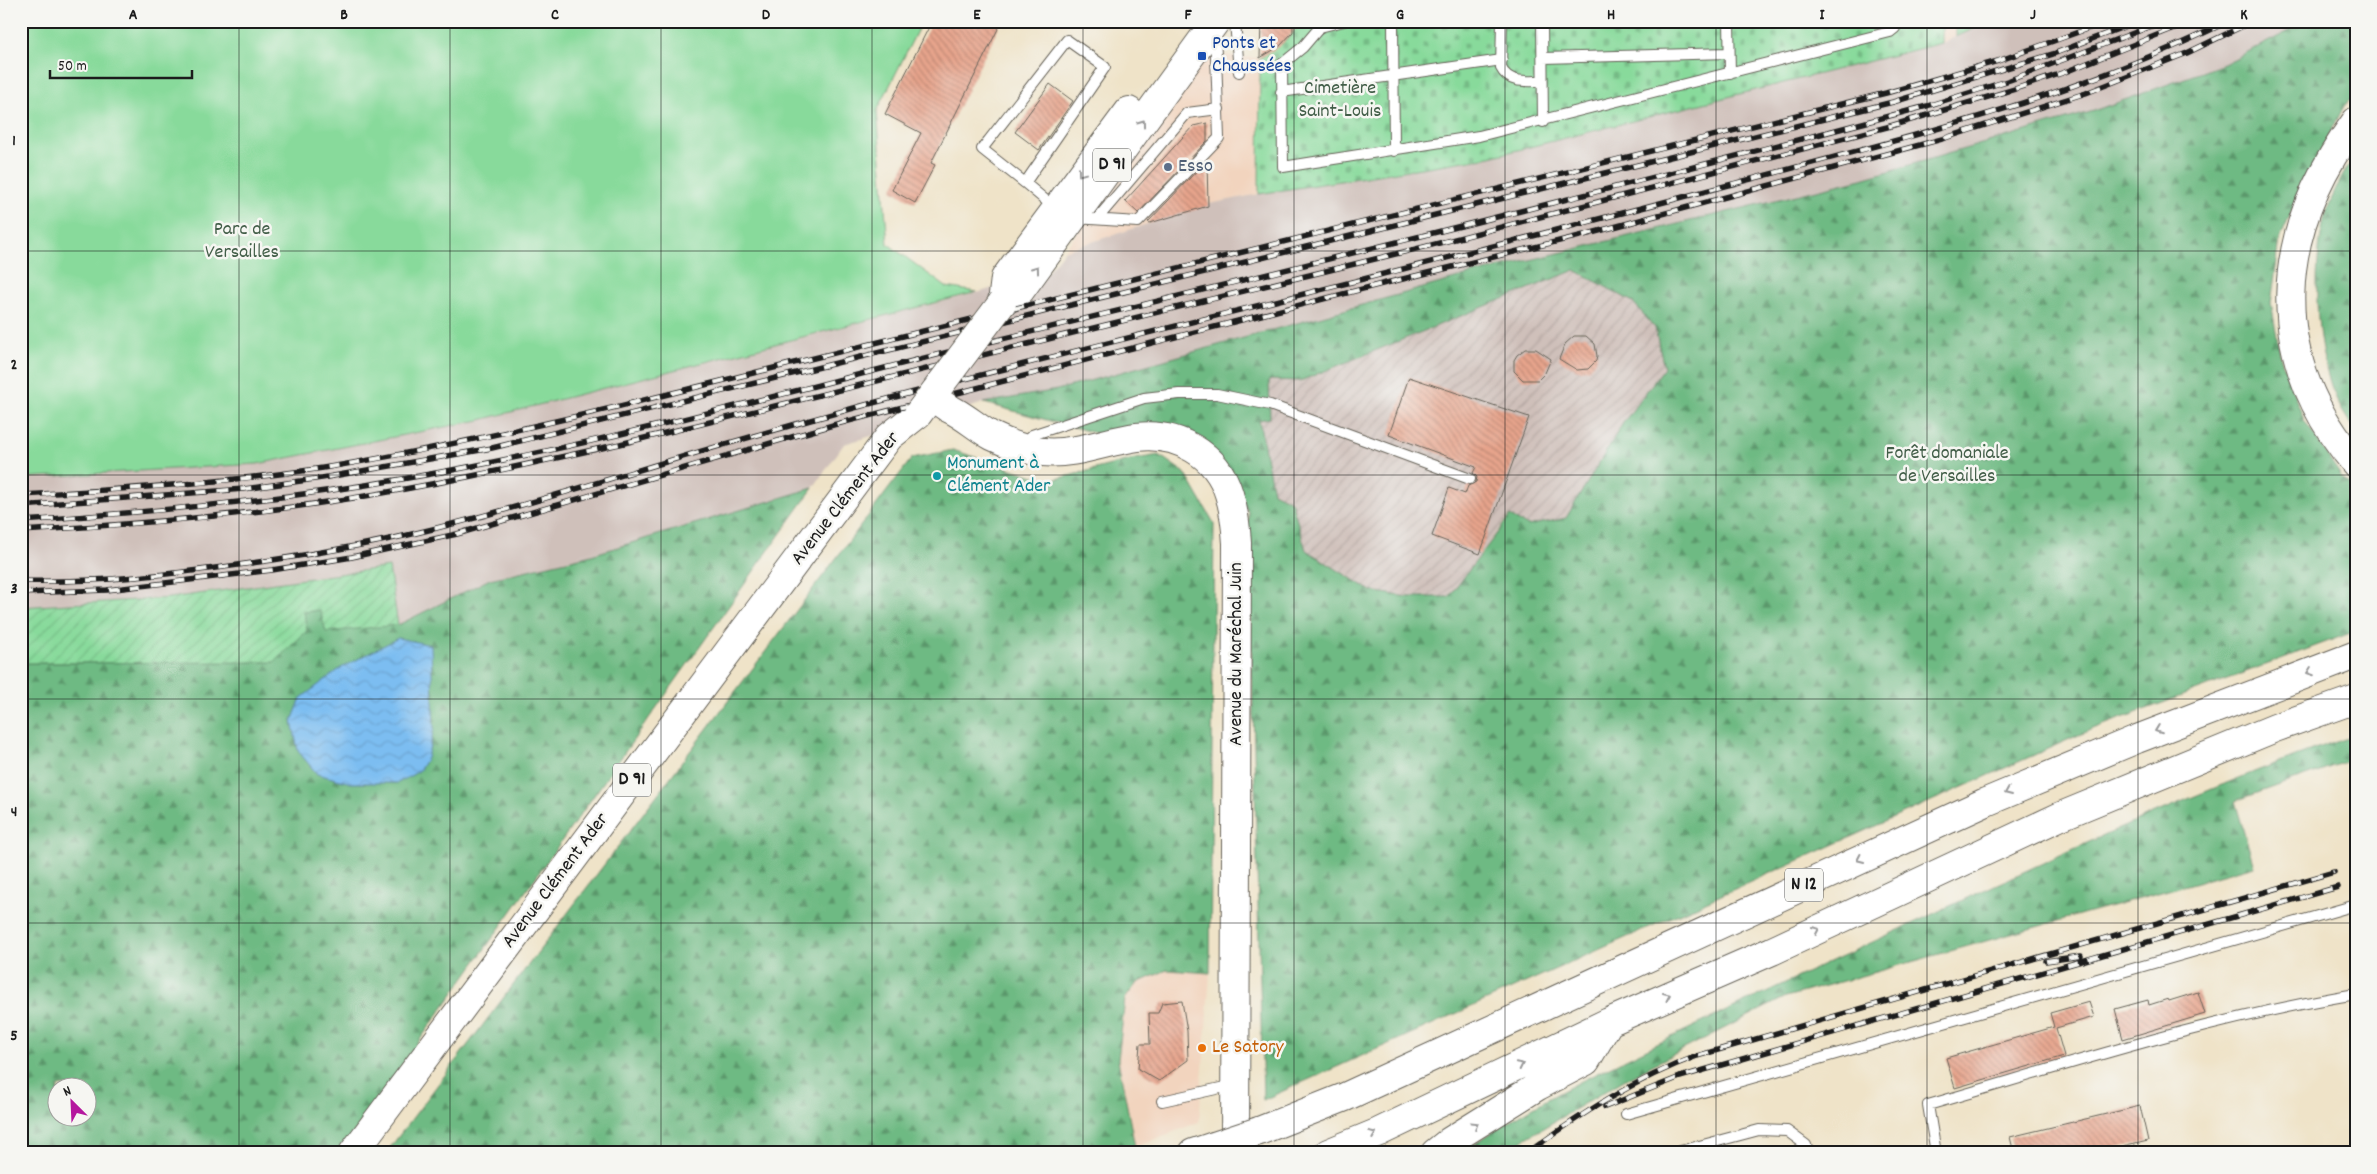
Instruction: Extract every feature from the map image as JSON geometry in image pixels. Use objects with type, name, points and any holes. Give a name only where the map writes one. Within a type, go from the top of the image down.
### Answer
[{"type":"main road","name":"D 91","points":[[932,406],[1002,303],[1020,291],[1214,22]]},
{"type":"main road","points":[[2356,121],[2331,160],[2310,203],[2294,254],[2290,308],[2295,350],[2311,395],[2323,420],[2337,442],[2356,464]]},
{"type":"main road","name":"Avenue du Maréchal Juin","points":[[932,406],[992,436],[1042,452],[1063,452],[1137,437],[1152,436],[1174,440],[1189,445],[1201,452],[1218,472],[1229,492],[1237,543],[1235,1084],[1214,1151]]},
{"type":"main road","name":"Avenue Clément Ader","points":[[353,1153],[889,437],[932,406]]},
{"type":"main road","name":"Avenue Clément Ader","points":[[374,1153],[881,468],[932,406]]},
{"type":"main road","name":"N 12","points":[[1214,1151],[1259,1131],[1345,1098],[1986,802],[2137,739],[2356,655]]},
{"type":"main road","name":"N 12","points":[[1328,1153],[1379,1132],[1609,1022],[1772,951],[2060,816],[2275,728],[2356,699]]},
{"type":"main road","points":[[1435,1153],[1450,1140],[1538,1086],[1586,1061],[1609,1022]]},
{"type":"lane","points":[[1344,21],[1320,27],[1303,47],[1282,64],[1282,167],[1394,151],[1480,136],[1543,122],[1890,32],[1895,28],[1896,21]]},
{"type":"lane","points":[[1392,21],[1394,151]]},
{"type":"lane","points":[[1502,21],[1501,68],[1509,78],[1516,81],[1542,81]]},
{"type":"lane","points":[[1542,21],[1543,122]]},
{"type":"lane","points":[[1729,21],[1730,73]]},
{"type":"lane","points":[[1214,22],[1239,72]]},
{"type":"lane","points":[[1025,183],[1105,68],[1067,40],[982,149],[1025,183],[1074,217],[1138,222],[1219,138],[1217,36],[1214,22]]},
{"type":"lane","points":[[1543,58],[1729,53]]},
{"type":"lane","points":[[1281,92],[1502,60]]},
{"type":"lane","points":[[1074,217],[1187,112],[1219,109]]},
{"type":"lane","points":[[1023,447],[1032,435],[1125,403],[1144,398],[1179,394],[1217,394],[1270,406],[1470,479]]},
{"type":"lane","points":[[1626,1114],[2356,905]]},
{"type":"lane","points":[[1936,1153],[1928,1105],[2185,1030],[2311,1001],[2356,994]]},
{"type":"lane","points":[[1162,1101],[1235,1084]]},
{"type":"lane","points":[[1673,1153],[1759,1130],[1787,1131],[1806,1146],[1808,1153]]},
{"type":"shaded area","points":[[1942,21],[1989,21],[1942,43]]},
{"type":"shaded area","points":[[1989,21],[2309,21],[2224,64],[2094,111],[1862,179],[1473,274],[1057,390],[984,403],[844,444],[813,488],[588,556],[490,579],[398,625],[388,567],[170,598],[21,607],[21,478],[257,464],[480,420],[980,292],[1047,272],[1064,251],[1209,204],[1259,194],[1490,157],[1942,43]]},
{"type":"shaded area","points":[[1206,54],[1260,58],[1259,194],[1209,204],[1064,251]]},
{"type":"shaded area","points":[[1575,270],[1633,302],[1655,328],[1664,368],[1623,423],[1566,518],[1528,526],[1509,516],[1449,597],[1407,597],[1371,591],[1306,550],[1291,501],[1273,492],[1259,420],[1270,418],[1269,380],[1301,381]]},
{"type":"shaded area","points":[[1167,970],[1210,973],[1199,1122],[1135,1147],[1118,1060],[1125,999],[1137,983]]},
{"type":"green space","name":"Parc de Versailles","points":[[21,21],[922,21],[877,111],[888,244],[946,287],[977,292],[480,420],[257,464],[21,478]]},
{"type":"green space","name":"Cimetière Saint-Louis","points":[[1300,21],[1942,21],[1942,43],[1490,157],[1259,194],[1260,58],[1288,38]]},
{"type":"green space","points":[[1956,21],[1990,21],[1956,37]]},
{"type":"green space","name":"Forêt domaniale de Versailles","points":[[2309,21],[2356,21],[2356,94],[2344,106],[2298,197],[2280,239],[2271,303],[2281,359],[2304,420],[2341,476],[2356,490],[2356,631],[2090,730],[1263,1100],[1248,512],[1220,463],[1095,433],[984,403],[1057,390],[1473,274],[1862,179],[2094,111],[2224,64]],"holes":[[[1575,270],[1633,302],[1655,328],[1664,368],[1623,423],[1566,518],[1528,526],[1510,516],[1449,597],[1407,597],[1371,591],[1306,550],[1291,501],[1273,492],[1259,420],[1270,418],[1269,380],[1300,381]]]},
{"type":"green space","points":[[2356,155],[2356,430],[2342,410],[2331,387],[2324,360],[2319,332],[2317,275],[2319,248],[2328,208],[2346,169]]},
{"type":"green space","points":[[953,450],[1049,481],[1130,460],[1159,455],[1185,473],[1214,523],[1210,973],[1167,970],[1137,983],[1125,999],[1118,1060],[1135,1147],[1114,1153],[386,1153],[912,458]]},
{"type":"green space","points":[[813,488],[350,1138],[332,1153],[21,1153],[21,663],[274,662],[304,612],[320,610],[398,625],[490,579],[588,556]]},
{"type":"green space","points":[[389,567],[398,625],[326,632],[320,610],[304,612],[307,631],[274,662],[21,663],[21,607],[170,598]]},
{"type":"green space","points":[[2356,734],[2356,758],[2235,801],[2254,866],[1786,997],[1629,1077],[1501,1153],[1462,1153],[1508,1122],[1582,1081],[2029,869],[2224,784]]},
{"type":"water","points":[[398,638],[431,645],[434,729],[427,758],[419,771],[398,783],[351,783],[317,774],[298,751],[292,721],[301,698],[341,668]]},
{"type":"building","points":[[932,21],[1002,21],[931,163],[935,165],[915,203],[892,190],[921,133],[885,114]]},
{"type":"building","points":[[1261,21],[1293,21],[1293,32],[1280,46],[1260,58]]},
{"type":"building","points":[[1050,84],[1073,101],[1039,150],[1015,132]]},
{"type":"building","points":[[1207,123],[1207,141],[1138,213],[1125,201],[1193,126]]},
{"type":"building","points":[[1207,160],[1208,206],[1148,222]]},
{"type":"building","points":[[1574,336],[1586,336],[1595,344],[1596,361],[1588,369],[1577,370],[1559,359],[1565,344]]},
{"type":"building","points":[[1525,349],[1536,349],[1551,359],[1545,373],[1538,380],[1523,380],[1514,371],[1514,360]]},
{"type":"building","points":[[1409,377],[1529,417],[1480,554],[1432,536],[1449,488],[1465,494],[1468,486],[1476,482],[1477,477],[1473,473],[1476,467],[1389,435]]},
{"type":"building","points":[[2198,992],[2205,1014],[2123,1039],[2115,1009],[2148,1000],[2149,1005],[2168,999],[2169,1001]]},
{"type":"building","points":[[1182,1001],[1187,1031],[1188,1060],[1159,1081],[1138,1069],[1140,1044],[1150,1044],[1149,1013],[1158,1013],[1162,1003]]},
{"type":"building","points":[[2089,1002],[2094,1017],[2056,1028],[2064,1056],[1955,1088],[1946,1058],[2054,1027],[2050,1013]]},
{"type":"building","points":[[2140,1106],[2148,1141],[2096,1153],[2014,1153],[2010,1137]]},
{"type":"railway","points":[[21,495],[172,485],[248,478],[323,468],[397,455],[543,424],[1886,93],[1998,61],[2109,21]]},
{"type":"railway","points":[[21,506],[244,489],[322,478],[492,448],[1893,102],[2053,54],[2139,21]]},
{"type":"railway","points":[[21,521],[117,514],[307,494],[475,466],[622,434],[1457,227],[1927,106],[2010,80],[2165,21]]},
{"type":"railway","points":[[21,531],[178,520],[295,507],[442,482],[620,444],[1424,247],[1887,127],[2065,72],[2192,21]]},
{"type":"railway","points":[[21,581],[76,581],[211,569],[345,548],[452,524],[886,400],[1528,237],[1912,136],[2041,97],[2105,74],[2229,21]]},
{"type":"railway","points":[[21,593],[107,590],[272,570],[352,557],[457,534],[833,425],[1378,285],[1584,235],[1942,139],[2086,93],[2187,53],[2253,21]]},
{"type":"railway","points":[[1527,1153],[1609,1098],[1652,1075],[1697,1056],[2334,872]]},
{"type":"railway","points":[[1605,1107],[1680,1077],[2338,887]]},
{"type":"railway","points":[[2046,961],[2081,956]]},
{"type":"place","name":"Ponts et Chaussées","points":[[1202,56]]},
{"type":"place","name":"Esso","points":[[1168,167]]},
{"type":"place","name":"Monument à Clément Ader","points":[[937,476]]},
{"type":"place","name":"Le Satory","points":[[1202,1048]]}]
